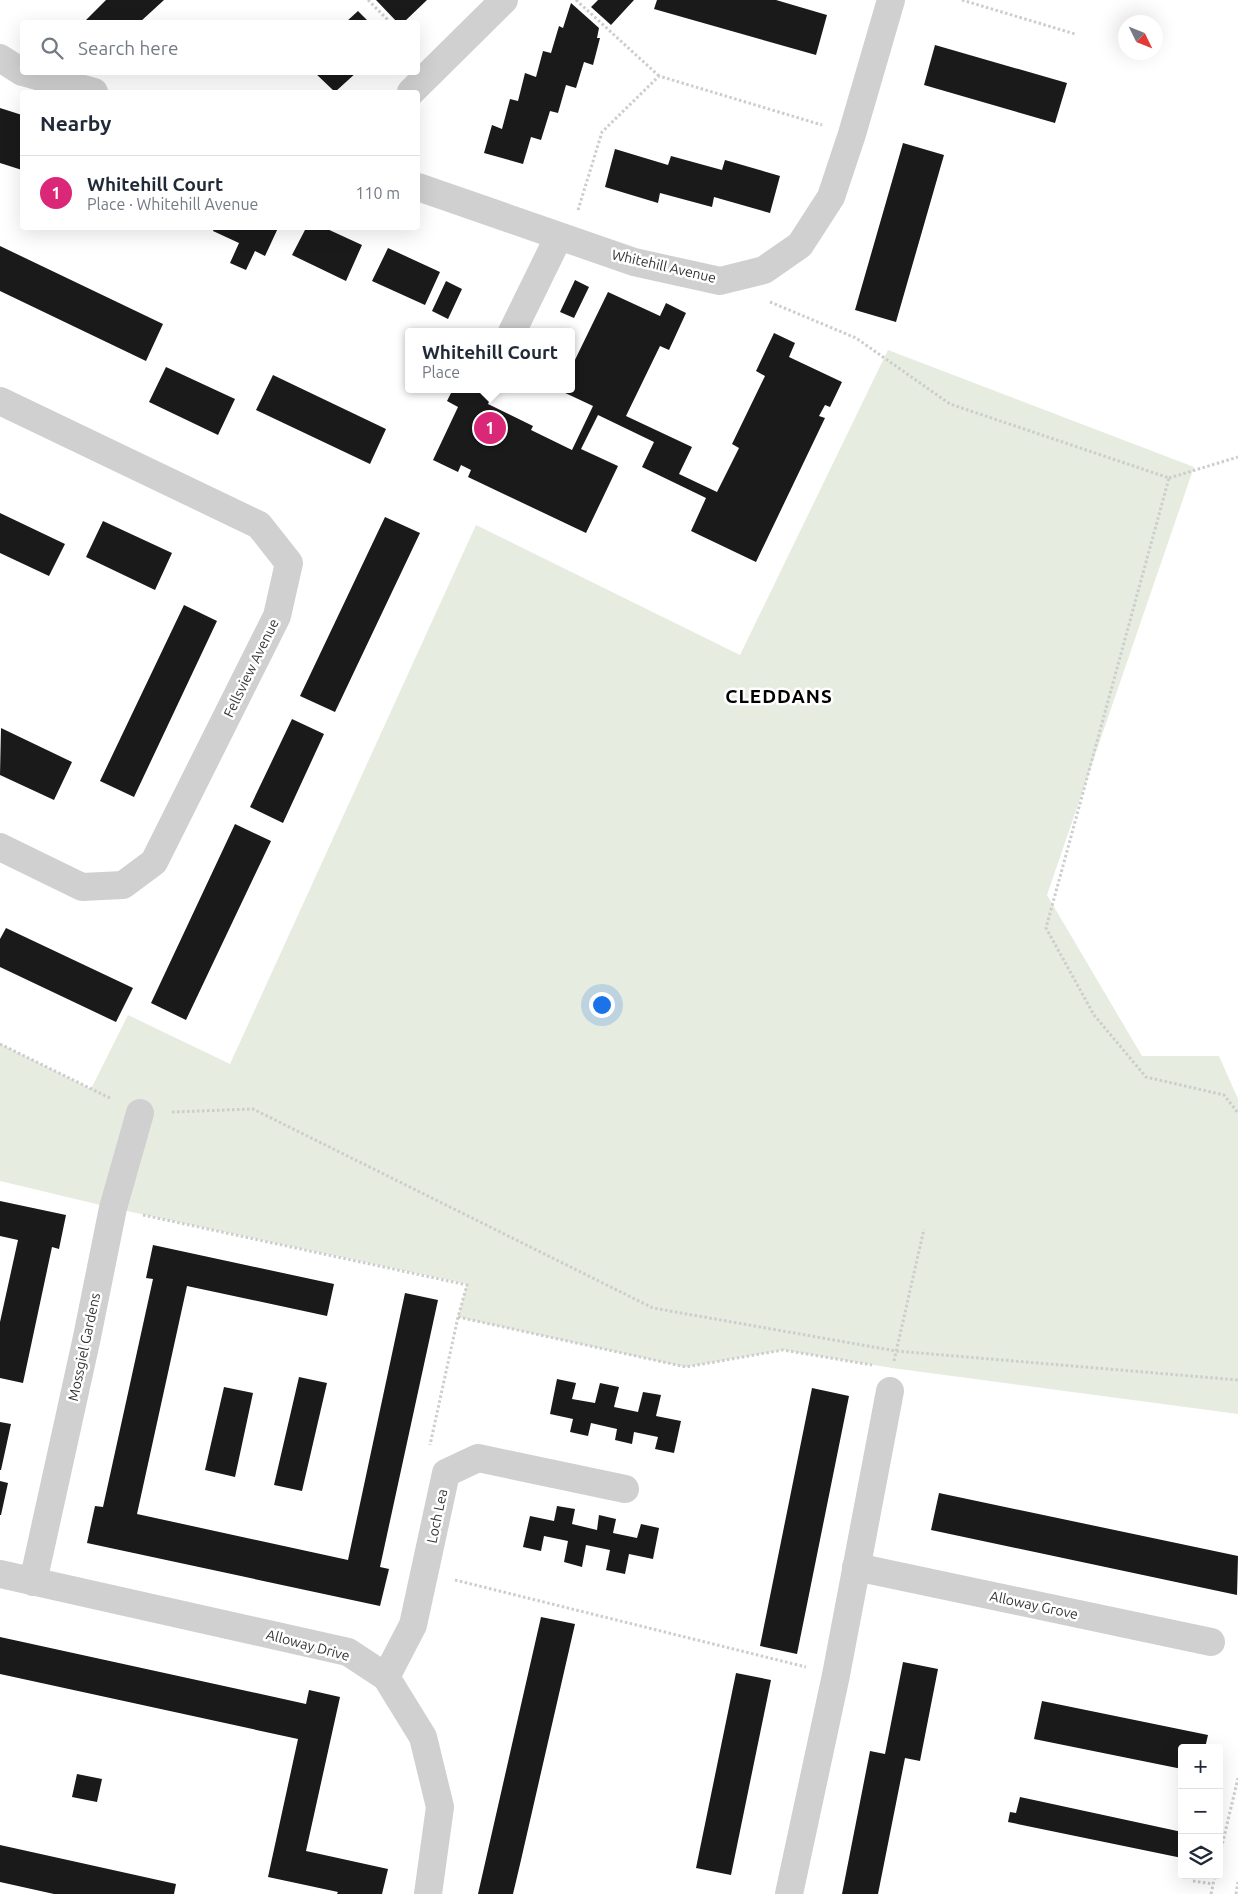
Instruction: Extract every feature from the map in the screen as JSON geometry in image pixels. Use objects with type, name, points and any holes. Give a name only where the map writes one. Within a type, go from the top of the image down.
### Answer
[{"type":"street","points":[[413,90],[504,0]]},
{"type":"street","name":"Whitehill Avenue","points":[[420,188],[634,262],[720,280],[764,270],[800,245],[831,197],[852,134],[891,0]]},
{"type":"street","points":[[0,58],[20,70]]},
{"type":"street","points":[[34,75],[87,90]]},
{"type":"street","points":[[514,328],[564,237]]},
{"type":"street","name":"Fellsview Avenue","points":[[0,400],[259,525],[289,563],[278,616],[154,862],[123,885],[82,887],[0,847]]},
{"type":"street","name":"Mossgiel Gardens","points":[[33,1582],[87,1337],[113,1208],[140,1113]]},
{"type":"street","points":[[789,1894],[836,1675],[891,1380]]},
{"type":"street","name":"Loch Lea","points":[[386,1677],[413,1625],[446,1473],[478,1458],[625,1489]]},
{"type":"street","name":"Alloway Grove","points":[[856,1567],[1211,1642]]},
{"type":"street","name":"Alloway Drive","points":[[0,1574],[348,1652],[386,1677],[423,1737],[440,1807],[428,1894]]},
{"type":"path","points":[[368,0],[388,20]]},
{"type":"path","points":[[576,0],[659,76],[852,134]]},
{"type":"path","points":[[962,0],[1075,34]]},
{"type":"path","points":[[564,237],[602,132],[659,76]]},
{"type":"path","points":[[765,300],[856,338],[950,404],[1168,478],[1238,457]]},
{"type":"path","points":[[1168,478],[1046,928],[1094,1015],[1146,1077],[1224,1095],[1238,1114]]},
{"type":"path","points":[[0,1044],[140,1113],[253,1109],[653,1308],[896,1351],[1238,1380]]},
{"type":"path","points":[[113,1208],[467,1285],[458,1316],[429,1446],[446,1473]]},
{"type":"path","points":[[458,1316],[686,1367],[783,1350],[891,1380],[924,1229]]},
{"type":"path","points":[[424,1572],[836,1675]]},
{"type":"path","points":[[1223,1841],[1238,1778]]},
{"type":"path","points":[[1211,1894],[1214,1879]]},
{"type":"path","points":[[1193,1881],[1213,1884]]},
{"type":"path","points":[[1236,1894],[1238,1882]]},
{"type":"shaded area","points":[[888,350],[1194,467],[1047,895],[1142,1056],[1219,1056],[1238,1099],[1238,1414],[892,1368],[783,1350],[685,1367],[458,1317],[467,1284],[113,1208],[0,1181],[0,1044],[91,1089],[128,1015],[230,1064],[476,525],[740,655]]},
{"type":"building","points":[[106,0],[164,0],[142,20],[86,20]]},
{"type":"building","points":[[376,0],[427,0],[406,20],[395,20]]},
{"type":"building","points":[[598,0],[634,0],[611,25],[591,7]]},
{"type":"building","points":[[657,0],[776,0],[827,15],[816,55],[654,9]]},
{"type":"building","points":[[571,3],[599,28],[597,38],[600,38],[593,65],[584,62],[576,88],[566,85],[558,113],[550,111],[541,140],[531,137],[523,164],[484,153],[492,125],[502,129],[510,99],[518,101],[525,73],[536,77],[543,51],[551,53],[559,26],[563,28]]},
{"type":"building","points":[[358,11],[367,20],[348,20]]},
{"type":"building","points":[[935,45],[1067,83],[1055,123],[924,85]]},
{"type":"building","points":[[317,75],[354,75],[337,90],[333,90]]},
{"type":"building","points":[[0,108],[20,114],[20,169],[0,163]]},
{"type":"building","points":[[903,143],[944,155],[896,322],[855,310]]},
{"type":"building","points":[[615,149],[668,165],[671,156],[722,170],[725,160],[780,176],[770,213],[714,197],[712,207],[660,193],[658,203],[605,187]]},
{"type":"building","points":[[277,230],[265,256],[255,251],[246,270],[230,263],[239,243],[213,231]]},
{"type":"building","points":[[305,230],[329,230],[362,245],[346,281],[292,255]]},
{"type":"building","points":[[0,246],[163,324],[146,361],[0,291]]},
{"type":"building","points":[[388,248],[440,272],[425,305],[372,281]]},
{"type":"building","points":[[575,280],[589,287],[574,318],[560,312]]},
{"type":"building","points":[[446,281],[462,289],[448,319],[432,311]]},
{"type":"building","points":[[608,292],[660,316],[666,303],[686,313],[669,350],[660,346],[626,416],[692,447],[679,474],[717,492],[739,448],[732,444],[765,376],[756,371],[774,333],[795,343],[789,357],[842,382],[830,407],[825,405],[819,416],[825,418],[756,562],[691,531],[706,498],[642,467],[654,442],[598,415],[581,449],[618,466],[586,533],[468,477],[471,470],[461,465],[458,472],[433,460],[458,407],[447,401],[451,393],[488,393],[492,395],[488,404],[533,426],[531,430],[572,450],[593,406],[565,393],[575,393],[575,360]]},
{"type":"building","points":[[166,367],[235,399],[218,435],[149,402]]},
{"type":"building","points":[[273,375],[386,429],[370,464],[256,410]]},
{"type":"building","points":[[0,513],[65,544],[49,576],[0,553]]},
{"type":"building","points":[[385,517],[420,533],[335,712],[300,696]]},
{"type":"building","points":[[103,521],[172,553],[155,590],[86,557]]},
{"type":"building","points":[[184,605],[217,621],[134,797],[100,781]]},
{"type":"building","points":[[292,719],[324,734],[283,823],[250,807]]},
{"type":"building","points":[[1,728],[72,762],[54,800],[0,775]]},
{"type":"building","points":[[235,824],[271,841],[186,1020],[151,1003]]},
{"type":"building","points":[[6,928],[133,988],[116,1022],[0,967],[0,939]]},
{"type":"building","points":[[0,1201],[66,1215],[59,1249],[52,1247],[23,1383],[0,1378],[0,1322],[18,1240],[0,1236]]},
{"type":"building","points":[[153,1245],[334,1284],[327,1316],[187,1286],[137,1514],[348,1560],[405,1293],[438,1300],[380,1567],[389,1569],[380,1606],[87,1543],[95,1506],[103,1507],[153,1279],[146,1278]]},
{"type":"building","points":[[299,1377],[327,1383],[302,1491],[274,1485]]},
{"type":"building","points":[[557,1379],[576,1383],[572,1399],[595,1403],[600,1383],[619,1387],[614,1407],[638,1412],[643,1392],[661,1395],[656,1416],[681,1421],[674,1453],[655,1449],[658,1437],[634,1432],[632,1444],[615,1440],[617,1429],[591,1423],[588,1436],[570,1432],[573,1419],[550,1414]]},
{"type":"building","points":[[224,1387],[253,1393],[235,1477],[205,1470]]},
{"type":"building","points":[[812,1388],[849,1396],[797,1654],[760,1646]]},
{"type":"building","points":[[0,1422],[11,1424],[1,1470],[0,1470]]},
{"type":"building","points":[[0,1481],[8,1483],[1,1515],[0,1515]]},
{"type":"building","points":[[939,1493],[1238,1556],[1237,1595],[931,1530]]},
{"type":"building","points":[[557,1506],[575,1509],[572,1524],[597,1530],[599,1515],[616,1519],[613,1533],[637,1538],[641,1524],[659,1528],[653,1559],[629,1554],[625,1574],[606,1570],[610,1550],[586,1545],[582,1567],[564,1562],[568,1541],[544,1536],[541,1551],[523,1547],[530,1516],[554,1521]]},
{"type":"building","points":[[541,1617],[575,1624],[513,1894],[478,1894]]},
{"type":"building","points":[[0,1637],[306,1704],[309,1690],[340,1697],[306,1851],[388,1869],[382,1894],[337,1894],[338,1892],[268,1877],[298,1739],[0,1674]]},
{"type":"building","points":[[903,1662],[938,1669],[920,1761],[905,1758],[878,1894],[842,1894],[870,1751],[885,1754]]},
{"type":"building","points":[[736,1673],[771,1680],[731,1875],[696,1868]]},
{"type":"building","points":[[1042,1701],[1208,1735],[1206,1744],[1178,1744],[1178,1768],[1034,1739]]},
{"type":"building","points":[[77,1774],[102,1779],[97,1802],[72,1797]]},
{"type":"building","points":[[1020,1797],[1178,1831],[1178,1857],[1008,1822],[1010,1812],[1016,1813]]},
{"type":"building","points":[[0,1845],[176,1884],[174,1894],[54,1894],[0,1882]]},
{"type":"place","name":"Whitehill Court","points":[[490,428]]},
{"type":"district","name":"CLEDDANS","points":[[779,696]]}]
